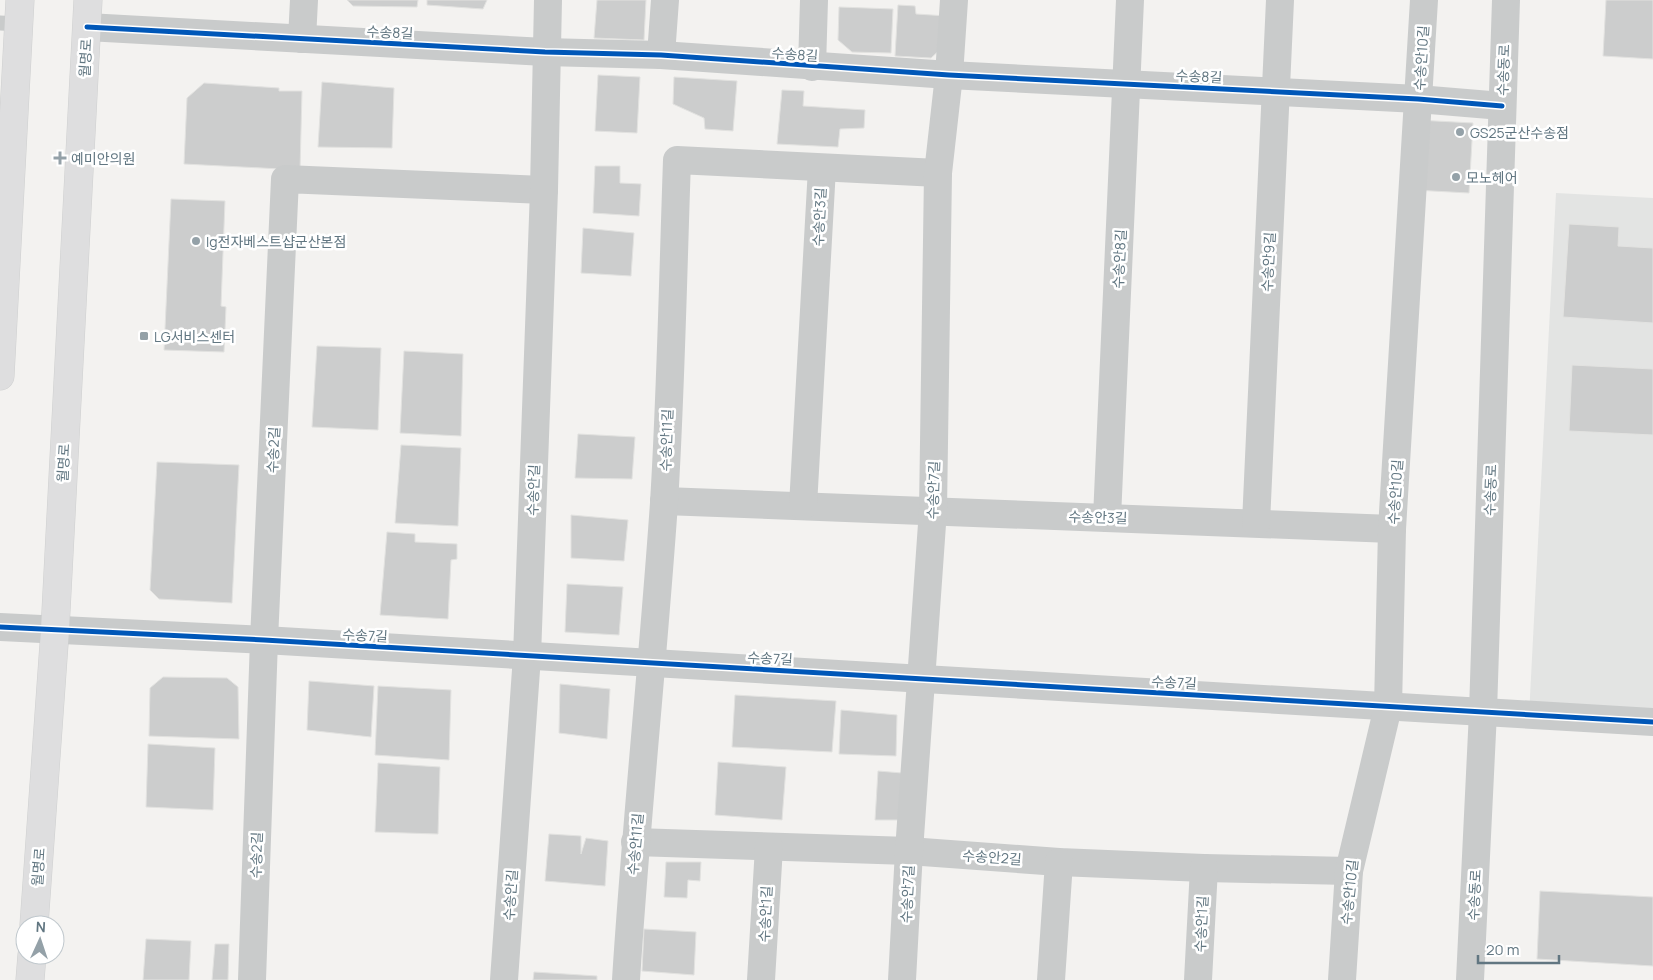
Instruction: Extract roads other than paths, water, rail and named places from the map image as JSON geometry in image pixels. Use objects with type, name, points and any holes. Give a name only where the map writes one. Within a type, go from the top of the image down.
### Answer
[{"type":"street","name":"월명로","points":[[35,915],[55,630],[88,0]]},
{"type":"street","points":[[302,39],[304,0]]},
{"type":"street","name":"수송안길","points":[[504,980],[527,656],[544,190],[545,52],[548,0]]},
{"type":"street","points":[[662,55],[665,0]]},
{"type":"street","points":[[812,67],[814,0]]},
{"type":"street","name":"수송안7길","points":[[902,980],[933,510],[938,173],[949,75],[954,0]]},
{"type":"street","name":"수송안8길","points":[[1107,518],[1130,0]]},
{"type":"street","name":"수송안9길","points":[[1256,524],[1280,0]]},
{"type":"street","name":"수송안10길","points":[[1342,980],[1349,871],[1388,707],[1392,529],[1424,0]]},
{"type":"street","name":"수송동로","points":[[1470,980],[1483,712],[1506,0]]},
{"type":"street","points":[[0,376],[13,16]]},
{"type":"street","name":"수송8길","points":[[86,27],[545,52],[662,55],[812,67],[1418,99],[1502,106]]},
{"type":"street","name":"수송안11길","points":[[626,980],[635,842],[652,663],[664,500],[677,160],[938,173]]},
{"type":"street","name":"수송안3길","points":[[804,506],[822,168]]},
{"type":"street","name":"수송2길","points":[[252,980],[264,640],[286,179],[544,190]]},
{"type":"street","name":"수송안3길","points":[[664,500],[1392,529]]},
{"type":"street","name":"수송7길","points":[[0,627],[264,640],[1653,722]]},
{"type":"street","name":"수송안2길","points":[[635,842],[909,852],[1059,862],[1204,868],[1349,871]]},
{"type":"street","name":"수송안1길","points":[[762,980],[770,847]]},
{"type":"street","points":[[1051,980],[1059,862]]},
{"type":"street","name":"수송안1길","points":[[1198,980],[1204,868]]},
{"type":"street","points":[[30,980],[31,965]]},
{"type":"place","name":"GS25군산수송점","points":[[1460,132]]},
{"type":"place","name":"예미안의원","points":[[60,158]]},
{"type":"place","name":"모노헤어","points":[[1456,177]]},
{"type":"place","name":"lg전자베스트샵군산본점","points":[[196,241]]},
{"type":"place","name":"LG서비스센터","points":[[144,336]]}]
